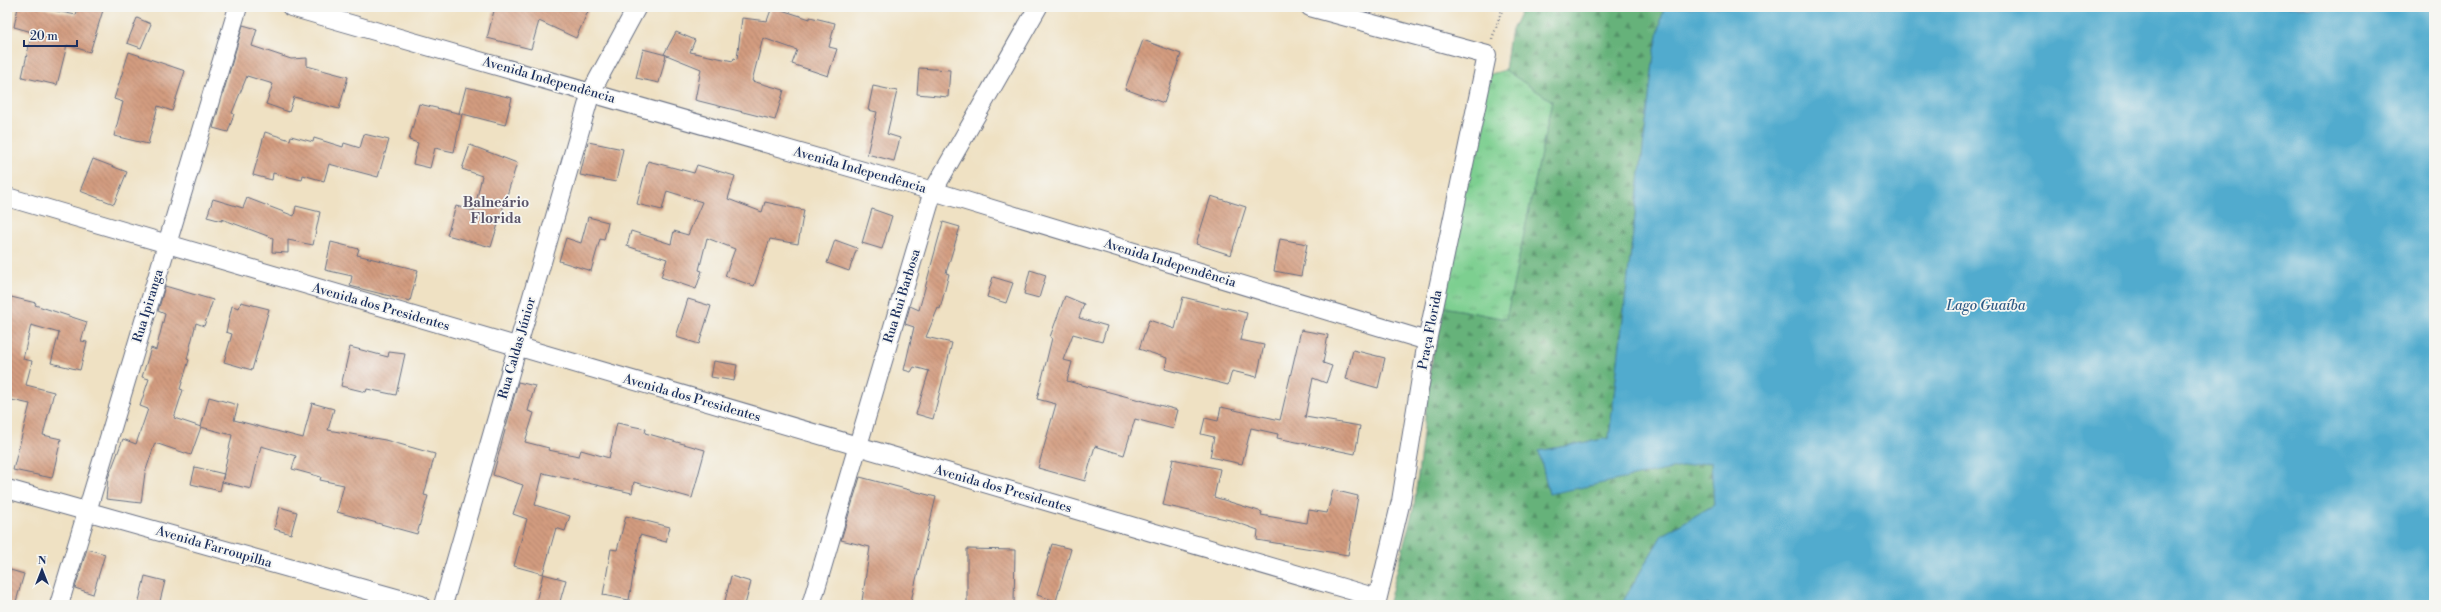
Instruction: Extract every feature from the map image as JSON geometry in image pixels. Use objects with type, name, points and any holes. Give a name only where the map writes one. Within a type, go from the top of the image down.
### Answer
[{"type":"street","name":"Rua Ipiranga","points":[[59,605],[238,7]]},
{"type":"street","name":"Avenida Independência","points":[[291,7],[933,191],[1426,341]]},
{"type":"street","name":"Rua Caldas Júnior","points":[[443,605],[591,92],[637,7]]},
{"type":"street","name":"Rua Rui Barbosa","points":[[811,605],[933,191],[1038,7]]},
{"type":"street","points":[[1310,7],[1487,55]]},
{"type":"street","name":"Praça Florida","points":[[1377,602],[1401,501],[1426,341],[1487,55]]},
{"type":"street","name":"Avenida dos Presidentes","points":[[7,197],[857,446],[1377,602]]},
{"type":"street","name":"Avenida Farroupilha","points":[[7,489],[421,605]]},
{"type":"path","points":[[1487,55],[1503,7]]},
{"type":"green space","points":[[1523,7],[1664,7],[1654,55],[1609,438],[1539,451],[1549,493],[1711,461],[1714,505],[1662,535],[1621,605],[1388,605],[1414,506],[1439,306],[1506,319],[1552,101],[1505,70],[1510,34]]},
{"type":"green space","points":[[1505,70],[1552,101],[1506,320],[1439,306],[1488,75]]},
{"type":"water","name":"Lago Guaíba","points":[[1664,7],[2434,7],[2434,605],[1621,605],[1662,535],[1714,505],[1711,461],[1549,494],[1539,451],[1609,438],[1654,55]]},
{"type":"building","points":[[18,7],[37,7],[76,15],[78,7],[104,7],[90,52],[67,45],[57,85],[22,77],[32,32],[14,27]]},
{"type":"building","points":[[495,7],[590,7],[576,38],[539,21],[531,49],[487,38]]},
{"type":"building","points":[[772,7],[810,19],[810,17],[835,23],[829,47],[837,49],[828,76],[792,64],[797,50],[763,38],[752,81],[784,90],[775,120],[695,100],[701,69],[664,54],[676,32],[695,40],[690,52],[733,61],[734,58],[737,59],[742,18],[767,21]]},
{"type":"building","points":[[137,18],[151,24],[141,48],[127,43]]},
{"type":"building","points":[[243,25],[257,29],[252,46],[291,59],[307,58],[307,66],[348,77],[339,109],[294,97],[289,112],[266,104],[273,84],[247,76],[232,113],[234,114],[228,132],[213,128]]},
{"type":"building","points":[[1143,40],[1181,54],[1164,103],[1125,89]]},
{"type":"building","points":[[643,49],[666,55],[659,83],[636,78]]},
{"type":"building","points":[[129,52],[185,71],[172,111],[158,106],[148,144],[114,136],[123,102],[114,99]]},
{"type":"building","points":[[919,68],[950,70],[948,97],[917,94]]},
{"type":"building","points":[[873,86],[897,91],[887,134],[900,138],[894,161],[867,154],[877,112],[868,110]]},
{"type":"building","points":[[466,87],[512,98],[505,125],[459,113]]},
{"type":"building","points":[[419,104],[462,114],[454,152],[435,148],[430,168],[413,164],[418,143],[409,140]]},
{"type":"building","points":[[265,132],[290,140],[291,136],[313,142],[314,138],[343,147],[344,143],[360,148],[364,134],[389,140],[378,177],[329,164],[324,181],[303,175],[302,180],[273,173],[272,180],[253,175]]},
{"type":"building","points":[[588,142],[623,149],[616,182],[580,175]]},
{"type":"building","points":[[470,145],[517,163],[491,247],[447,235],[456,206],[474,211],[482,176],[462,169]]},
{"type":"building","points":[[93,159],[127,172],[114,204],[80,191]]},
{"type":"building","points":[[648,161],[694,173],[697,165],[735,176],[728,199],[762,212],[765,202],[804,210],[798,244],[770,239],[754,286],[725,276],[735,249],[707,238],[699,270],[702,271],[696,289],[661,277],[667,259],[627,246],[631,231],[671,244],[674,231],[688,235],[702,202],[667,191],[662,210],[637,204]]},
{"type":"building","points":[[1211,196],[1246,207],[1231,255],[1196,244]]},
{"type":"building","points":[[247,198],[294,216],[296,206],[320,212],[313,245],[288,240],[288,253],[272,252],[273,238],[222,219],[222,221],[207,217],[213,199],[243,208]]},
{"type":"building","points":[[872,209],[892,216],[882,249],[862,243]]},
{"type":"building","points":[[588,217],[608,222],[604,240],[600,239],[591,271],[559,261],[566,238],[581,243]]},
{"type":"building","points":[[943,222],[960,227],[946,273],[949,274],[940,309],[938,308],[926,337],[952,343],[933,419],[916,414],[929,371],[914,367],[911,372],[904,370],[914,327],[905,324],[910,306],[919,310]]},
{"type":"building","points":[[1280,239],[1307,244],[1301,276],[1274,271]]},
{"type":"building","points":[[835,240],[857,248],[849,271],[827,263]]},
{"type":"building","points":[[331,242],[359,249],[357,255],[418,270],[410,301],[350,286],[352,276],[325,270]]},
{"type":"building","points":[[1030,270],[1046,275],[1039,298],[1024,294]]},
{"type":"building","points":[[993,277],[1013,283],[1006,303],[987,297]]},
{"type":"building","points":[[165,286],[213,300],[204,326],[196,323],[187,359],[189,360],[180,389],[183,390],[174,418],[201,427],[191,455],[155,443],[145,473],[141,503],[106,499],[108,478],[123,439],[136,444],[148,409],[140,406],[149,379],[142,377],[151,348],[156,350],[165,314],[158,311]]},
{"type":"building","points":[[7,296],[36,303],[35,305],[87,322],[81,341],[87,342],[80,370],[51,363],[59,333],[31,325],[23,359],[32,361],[26,385],[54,392],[43,435],[61,439],[52,478],[13,470],[30,404],[7,399]]},
{"type":"building","points":[[1065,296],[1084,304],[1079,318],[1107,326],[1102,342],[1073,334],[1063,360],[1072,362],[1067,381],[1178,410],[1173,429],[1135,419],[1124,455],[1095,446],[1085,481],[1038,468],[1056,404],[1037,399],[1052,338],[1050,337]]},
{"type":"building","points":[[1183,297],[1247,313],[1240,340],[1264,345],[1257,377],[1232,371],[1228,385],[1165,369],[1167,358],[1139,349],[1149,320],[1175,329]]},
{"type":"building","points":[[688,299],[711,306],[699,344],[676,337]]},
{"type":"building","points":[[241,302],[269,309],[252,370],[224,362],[232,334],[226,332],[232,306],[239,308]]},
{"type":"building","points":[[1301,330],[1328,335],[1323,363],[1332,366],[1326,383],[1313,378],[1305,417],[1360,426],[1355,454],[1277,438],[1278,434],[1251,428],[1242,464],[1210,457],[1214,437],[1201,434],[1205,418],[1218,421],[1221,407],[1280,420]]},
{"type":"building","points":[[350,347],[388,357],[389,352],[405,354],[396,395],[367,389],[366,392],[341,386]]},
{"type":"building","points":[[1353,350],[1385,358],[1378,388],[1346,379]]},
{"type":"building","points":[[714,361],[737,365],[734,381],[711,377]]},
{"type":"building","points":[[518,382],[535,386],[528,411],[534,413],[525,442],[549,448],[548,450],[579,456],[581,450],[609,458],[617,423],[646,429],[645,433],[705,450],[692,498],[634,482],[632,493],[543,473],[535,505],[570,516],[565,531],[556,528],[543,574],[514,566],[527,519],[513,514],[523,485],[493,475]]},
{"type":"building","points":[[209,397],[238,405],[234,420],[303,438],[312,403],[334,409],[328,430],[385,440],[435,454],[424,495],[428,496],[417,534],[337,512],[344,485],[320,480],[321,477],[292,469],[296,456],[261,446],[251,489],[222,482],[232,435],[201,427]]},
{"type":"building","points":[[1173,459],[1220,469],[1214,497],[1262,512],[1261,515],[1307,523],[1309,510],[1327,513],[1333,490],[1358,496],[1348,555],[1257,540],[1258,530],[1230,520],[1163,505]]},
{"type":"building","points":[[195,467],[224,474],[220,491],[191,484]]},
{"type":"building","points":[[860,477],[936,497],[910,605],[882,605],[883,603],[862,601],[870,547],[841,540]]},
{"type":"building","points":[[280,507],[297,512],[291,534],[274,529]]},
{"type":"building","points":[[626,516],[670,527],[666,542],[640,535],[629,600],[603,595],[611,549],[617,550]]},
{"type":"building","points":[[1052,544],[1071,549],[1056,601],[1037,595]]},
{"type":"building","points":[[87,549],[105,554],[93,594],[75,588]]},
{"type":"building","points":[[967,549],[1015,550],[1014,605],[967,605]]},
{"type":"building","points":[[7,569],[24,574],[15,605],[7,605]]},
{"type":"building","points":[[543,574],[566,580],[559,605],[535,605]]},
{"type":"building","points":[[145,576],[165,581],[159,605],[138,605]]},
{"type":"building","points":[[731,576],[751,582],[745,605],[724,605]]},
{"type":"district","name":"Balneário Florida","points":[[496,212]]}]
